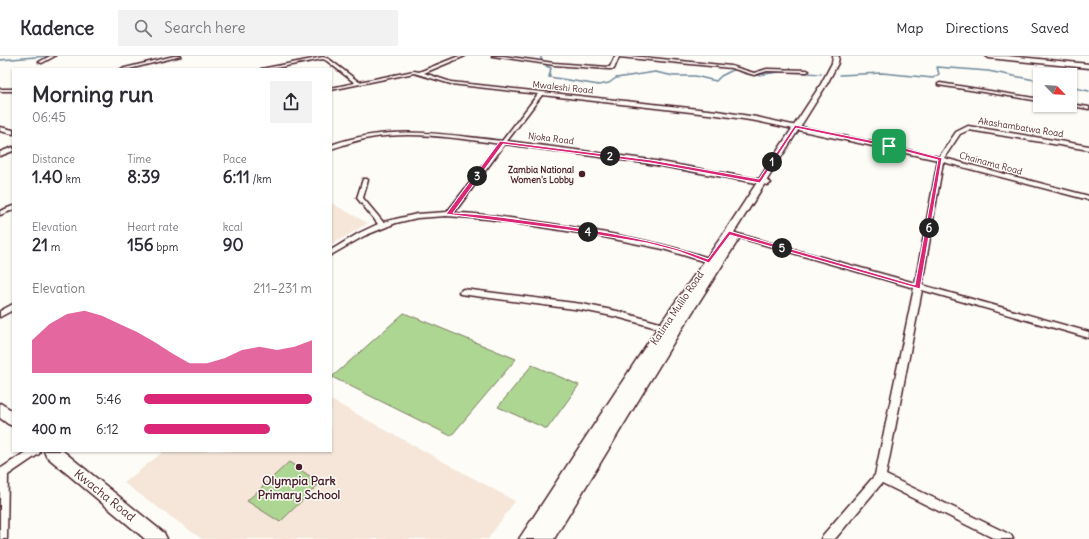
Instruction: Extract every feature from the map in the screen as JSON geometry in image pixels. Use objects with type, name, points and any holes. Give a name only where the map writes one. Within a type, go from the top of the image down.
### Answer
[{"type":"main road","name":"Katima Mulilo Road","points":[[544,539],[673,332],[824,84],[835,63],[836,56]]},
{"type":"main road","name":"Katima Mulilo Road","points":[[798,127],[833,80],[841,64],[841,56]]},
{"type":"main road","points":[[989,56],[1089,66]]},
{"type":"main road","name":"Katima Mulilo Road","points":[[528,539],[664,327],[709,261],[733,234]]},
{"type":"main road","points":[[0,410],[12,419]]},
{"type":"main road","name":"Kwacha Road","points":[[53,452],[158,539]]},
{"type":"street","points":[[41,62],[53,56]]},
{"type":"street","points":[[127,68],[179,56]]},
{"type":"street","points":[[422,73],[463,56]]},
{"type":"street","points":[[494,56],[548,64],[608,68],[612,68],[615,65],[617,56],[731,67],[754,74],[768,70],[807,71]]},
{"type":"street","points":[[268,68],[323,58],[328,60],[358,83]]},
{"type":"street","name":"Mwaleshi Road","points":[[332,89],[408,72],[422,73],[451,84],[717,113],[798,127]]},
{"type":"street","points":[[940,84],[1033,99]]},
{"type":"street","points":[[0,90],[12,90]]},
{"type":"street","points":[[449,214],[502,142],[541,93]]},
{"type":"street","points":[[1077,106],[1089,108]]},
{"type":"street","name":"Chainama Road","points":[[798,127],[889,146],[1089,198]]},
{"type":"street","points":[[0,128],[12,132]]},
{"type":"street","name":"Akashambatwa Road","points":[[940,159],[958,133],[968,128],[1089,148]]},
{"type":"street","name":"Njoka Road","points":[[332,147],[359,138],[409,132],[435,134],[651,161],[764,182]]},
{"type":"street","points":[[0,154],[12,149]]},
{"type":"street","points":[[827,539],[880,477],[918,288],[940,159]]},
{"type":"street","points":[[365,180],[360,198],[382,225]]},
{"type":"street","points":[[0,213],[12,208]]},
{"type":"street","points":[[332,252],[352,240],[382,225],[416,216],[449,214],[473,215],[568,228],[648,242],[680,250],[709,261]]},
{"type":"street","points":[[733,234],[918,288],[1089,335]]},
{"type":"street","points":[[463,292],[582,307],[617,314],[664,327]]},
{"type":"street","points":[[0,314],[12,308]]},
{"type":"street","points":[[1,539],[1,474],[34,452]]},
{"type":"street","points":[[880,477],[1007,539]]},
{"type":"shaded area","points":[[332,204],[368,223],[332,244]]},
{"type":"shaded area","name":"Olympia Park Primary School","points":[[332,401],[515,501],[488,539],[202,539],[124,483],[163,452],[332,452]]},
{"type":"green space","points":[[404,313],[516,359],[451,436],[332,377]]},
{"type":"green space","points":[[532,365],[579,385],[547,429],[498,407]]},
{"type":"green space","points":[[289,462],[320,483],[280,522],[247,501]]},
{"type":"waterway","points":[[0,60],[47,56]]},
{"type":"waterway","points":[[541,56],[541,59],[546,63]]},
{"type":"waterway","points":[[546,66],[551,68],[549,77],[599,85],[609,83],[616,78],[655,72],[674,76],[695,76],[716,81],[721,76],[735,69],[753,75],[780,72],[821,74]]},
{"type":"waterway","points":[[840,75],[882,73],[933,78],[939,74],[937,67],[988,71],[1033,80]]},
{"type":"waterway","points":[[1077,88],[1089,91]]},
{"type":"place","name":"Zambia National Women's Lobby","points":[[582,174]]},
{"type":"place","name":"Olympia Park Primary School","points":[[299,467]]},
{"type":"route","points":[[795,127],[889,146],[940,159],[918,288],[729,233],[709,261],[680,250],[648,242],[568,228],[473,215],[449,214],[502,142],[699,168],[760,181],[795,127]]}]
